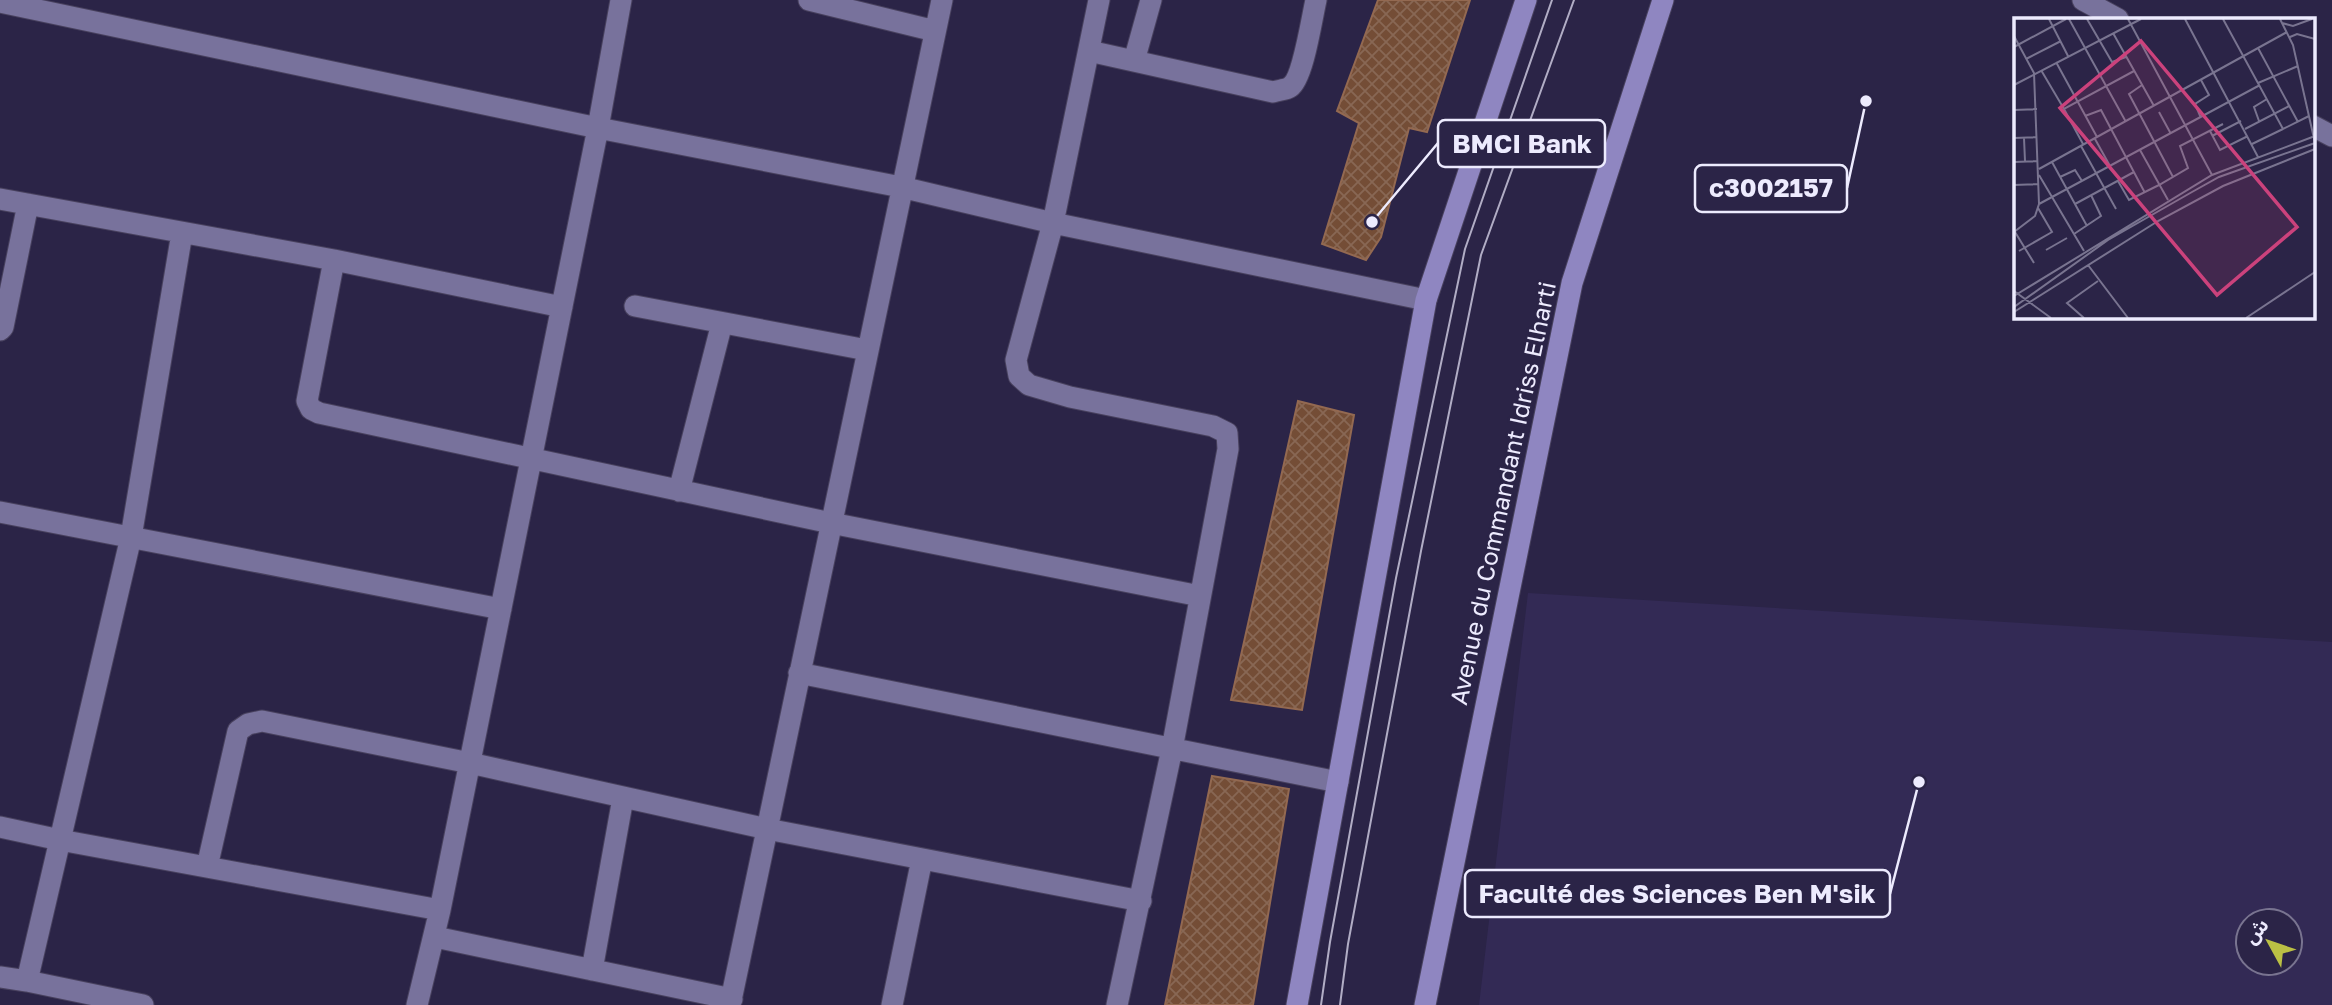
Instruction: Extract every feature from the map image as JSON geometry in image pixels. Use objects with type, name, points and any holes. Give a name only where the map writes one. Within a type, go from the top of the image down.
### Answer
[{"type":"main road","points":[[1297,1005],[1426,300],[1527,0]]},
{"type":"main road","name":"Avenue du Commandant Idriss Elharti","points":[[1425,1005],[1572,283],[1663,0]]},
{"type":"street","points":[[417,1005],[435,937],[598,128],[621,0]]},
{"type":"street","points":[[809,0],[935,31]]},
{"type":"street","points":[[435,937],[731,1002],[942,0]]},
{"type":"street","points":[[1099,0],[1053,223],[1016,360],[1019,376],[1029,385],[1070,397],[1213,426],[1227,433],[1228,449],[1172,749],[1117,1005]]},
{"type":"street","points":[[1134,61],[1151,0]]},
{"type":"street","points":[[1089,51],[1273,92],[1289,88],[1296,81],[1316,0]]},
{"type":"street","points":[[2083,0],[2116,18]]},
{"type":"street","points":[[0,2],[598,128],[901,187],[1053,223],[1426,300]]},
{"type":"street","points":[[2314,127],[2332,136]]},
{"type":"street","points":[[0,198],[334,260],[562,307]]},
{"type":"street","points":[[0,330],[3,327],[28,204]]},
{"type":"street","points":[[27,981],[131,537],[182,233]]},
{"type":"street","points":[[334,260],[307,401],[311,409],[319,413],[831,523],[1200,596]]},
{"type":"street","points":[[635,306],[867,351]]},
{"type":"street","points":[[679,491],[722,323]]},
{"type":"street","points":[[0,512],[501,609]]},
{"type":"street","points":[[799,673],[1338,782]]},
{"type":"street","points":[[207,867],[238,731],[248,724],[262,721],[470,763],[767,829],[1141,901]]},
{"type":"street","points":[[593,970],[623,798]]},
{"type":"street","points":[[0,827],[440,910]]},
{"type":"street","points":[[892,1005],[922,859]]},
{"type":"street","points":[[0,977],[143,1005]]},
{"type":"shaded area","points":[[1528,593],[2332,642],[2332,1005],[1479,1005]]},
{"type":"building","points":[[1378,0],[1470,0],[1427,132],[1409,128],[1381,237],[1366,260],[1322,244],[1359,123],[1337,111]]},
{"type":"building","points":[[1298,401],[1354,415],[1302,710],[1231,700]]},
{"type":"building","points":[[1212,776],[1289,789],[1253,1005],[1165,1005]]},
{"type":"tram line","points":[[1321,1005],[1396,578],[1465,249],[1552,0]]},
{"type":"tram line","points":[[1340,1005],[1348,944],[1421,551],[1481,255],[1574,0]]},
{"type":"place","name":"c3002157","points":[[1866,101]]},
{"type":"place","name":"BMCI Bank","points":[[1372,222]]},
{"type":"place","name":"Faculté des Sciences Ben M'sik","points":[[1919,782]]}]
